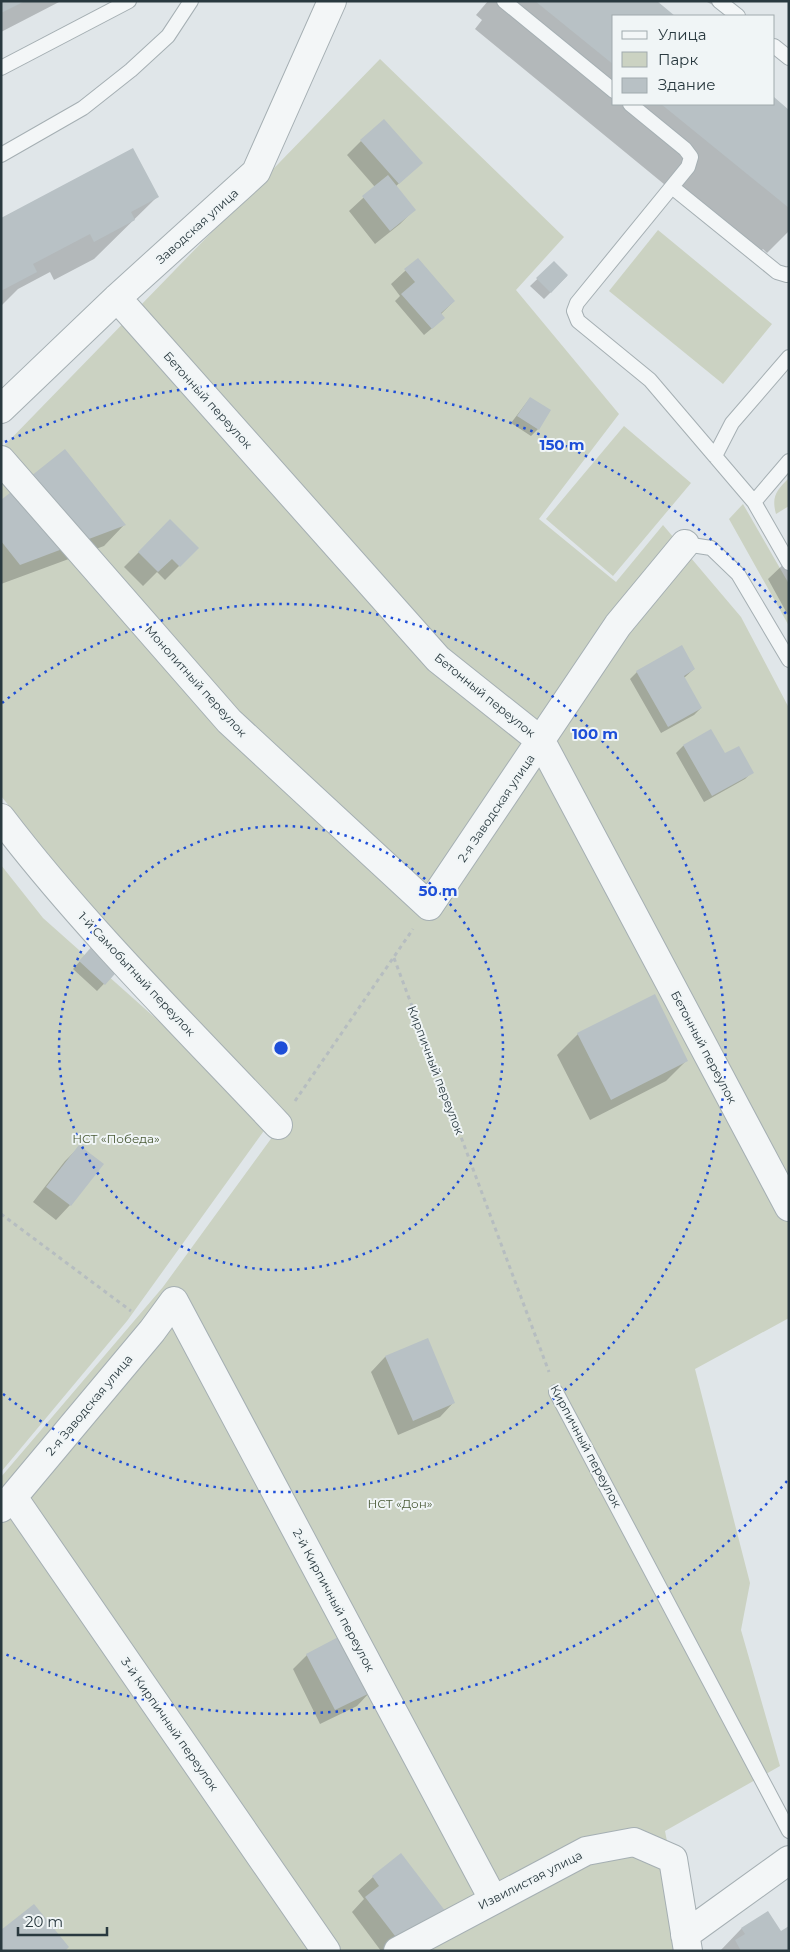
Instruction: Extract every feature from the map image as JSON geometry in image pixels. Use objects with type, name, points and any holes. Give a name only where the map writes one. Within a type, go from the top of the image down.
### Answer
[{"type":"street","name":"Заводская улица","points":[[1,409],[118,298],[256,172],[332,1]]},
{"type":"street","name":"Бетонный переулок","points":[[118,298],[438,659],[541,741],[789,1207]]},
{"type":"street","name":"Монолитный переулок","points":[[1,460],[229,720],[419,897]]},
{"type":"street","name":"2-я Заводская улица","points":[[419,897],[541,741],[618,625],[685,544]]},
{"type":"street","name":"1-й Самобытный переулок","points":[[1,818],[23,847],[97,934],[278,1125]]},
{"type":"street","name":"2-я Заводская улица","points":[[7,1502],[152,1331],[174,1300]]},
{"type":"street","name":"2-й Кирпичный переулок","points":[[174,1300],[493,1899]]},
{"type":"street","name":"3-й Кирпичный переулок","points":[[7,1502],[326,1951]]},
{"type":"street","name":"Извилистая улица","points":[[398,1951],[493,1899],[586,1852],[634,1842],[673,1859],[687,1943],[789,1860]]},
{"type":"lane","points":[[1,68],[129,1]]},
{"type":"lane","points":[[1,155],[83,108],[131,70],[168,36],[190,1]]},
{"type":"lane","points":[[504,1],[612,89]]},
{"type":"lane","points":[[719,1],[737,15]]},
{"type":"lane","points":[[775,47],[789,58]]},
{"type":"lane","points":[[631,105],[685,149],[691,157],[688,167],[577,304],[574,311],[578,320],[650,380],[715,456],[754,502],[789,563]]},
{"type":"lane","points":[[672,187],[777,272],[789,274]]},
{"type":"lane","points":[[715,456],[732,422],[789,357]]},
{"type":"lane","points":[[754,502],[789,461]]},
{"type":"lane","points":[[685,544],[710,548],[738,574],[789,660]]},
{"type":"lane","name":"Кирпичный переулок","points":[[556,1392],[789,1831]]},
{"type":"path","points":[[278,1125],[394,958],[419,897]]},
{"type":"path","name":"Кирпичный переулок","points":[[394,958],[556,1392]]},
{"type":"path","points":[[1,1214],[129,1310]]},
{"type":"green space","name":"НСТ «Дон»","points":[[380,59],[564,237],[516,290],[619,414],[539,519],[616,582],[663,525],[741,617],[789,708],[789,1318],[695,1369],[750,1583],[741,1630],[780,1766],[665,1831],[688,1951],[317,1951],[1,1484],[1,1477],[163,1287],[281,1125],[78,891],[1,796],[1,449]]},
{"type":"green space","points":[[658,230],[772,324],[723,384],[609,291]]},
{"type":"green space","points":[[624,426],[691,483],[613,576],[546,519]]},
{"type":"green space","points":[[789,478],[789,506],[776,514],[774,502],[776,494]]},
{"type":"green space","points":[[743,504],[789,584],[789,626],[729,519]]},
{"type":"green space","name":"НСТ «Победа»","points":[[1,865],[43,918],[271,1121],[127,1321],[1,1472]]},
{"type":"green space","points":[[1,1489],[315,1951],[1,1951]]},
{"type":"building","points":[[1,1],[25,1],[1,13]]},
{"type":"building","points":[[535,1],[657,1],[674,15],[612,15],[612,63]]},
{"type":"building","points":[[775,98],[789,110],[789,208],[662,105],[775,105]]},
{"type":"building","points":[[384,119],[423,163],[399,184],[360,140]]},
{"type":"building","points":[[133,148],[159,197],[131,212],[135,220],[94,242],[90,234],[33,264],[37,272],[1,291],[1,218]]},
{"type":"building","points":[[388,175],[416,210],[390,231],[362,196]]},
{"type":"building","points":[[418,258],[455,301],[441,313],[445,318],[432,329],[401,294],[415,282],[404,269]]},
{"type":"building","points":[[554,261],[568,275],[551,293],[536,278]]},
{"type":"building","points":[[530,397],[551,410],[539,430],[517,416]]},
{"type":"building","points":[[65,449],[126,525],[20,565],[1,541],[1,500]]},
{"type":"building","points":[[170,519],[199,548],[180,567],[172,559],[158,572],[138,552]]},
{"type":"building","points":[[682,645],[695,669],[684,676],[702,708],[668,727],[636,671]]},
{"type":"building","points":[[711,729],[725,753],[739,746],[754,773],[712,796],[683,745]]},
{"type":"building","points":[[95,943],[121,967],[105,985],[79,961]]},
{"type":"building","points":[[655,994],[688,1061],[611,1100],[577,1033]]},
{"type":"building","points":[[79,1145],[104,1164],[71,1206],[46,1187]]},
{"type":"building","points":[[428,1338],[455,1403],[413,1421],[385,1356]]},
{"type":"building","points":[[344,1634],[372,1692],[335,1710],[306,1654]]},
{"type":"building","points":[[401,1853],[446,1912],[402,1945],[365,1897],[379,1886],[372,1876]]},
{"type":"building","points":[[34,1904],[69,1947],[65,1951],[2,1951],[1,1930]]},
{"type":"building","points":[[768,1911],[781,1931],[789,1926],[789,1951],[741,1951],[735,1940],[745,1934],[741,1928]]}]
